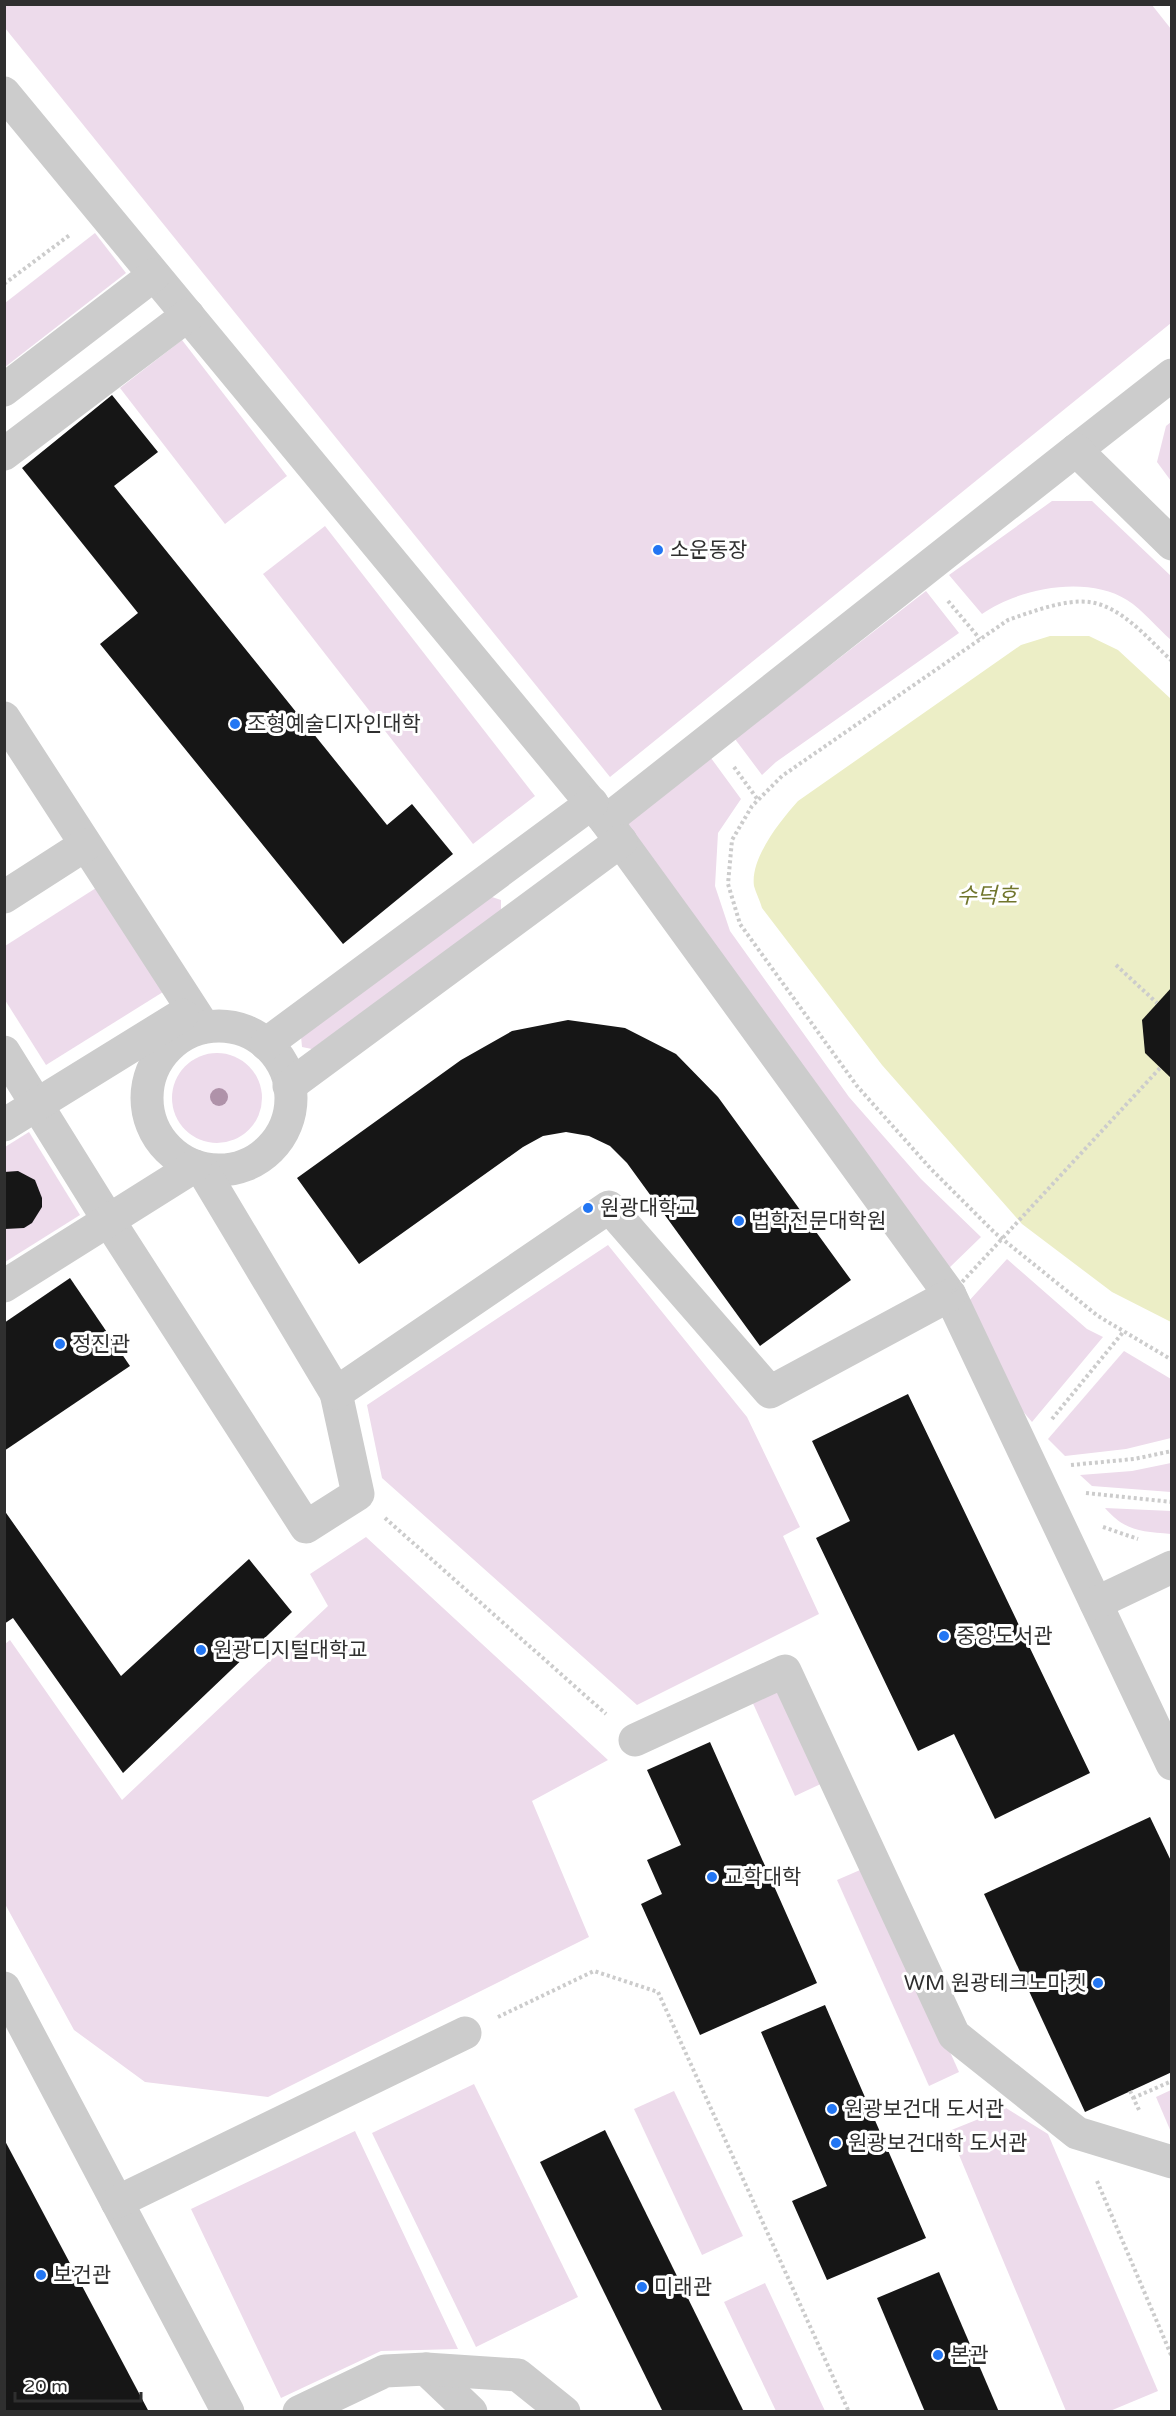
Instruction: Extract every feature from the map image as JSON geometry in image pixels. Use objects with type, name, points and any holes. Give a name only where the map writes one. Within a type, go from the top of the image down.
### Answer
[{"type":"street","points":[[4,93],[606,822],[950,1295],[1172,1764]]},
{"type":"street","points":[[4,390],[154,275]]},
{"type":"street","points":[[4,454],[188,315]]},
{"type":"street","points":[[289,1086],[606,822],[1172,375]]},
{"type":"street","points":[[1076,450],[1172,544]]},
{"type":"street","points":[[4,718],[198,1018],[253,1034],[272,1050],[285,1071],[289,1086],[289,1116],[280,1137],[265,1154],[246,1165],[224,1171],[198,1167],[180,1160],[164,1145],[151,1123],[147,1099],[150,1074],[162,1053],[198,1018]]},
{"type":"street","points":[[266,1044],[606,822]]},
{"type":"street","points":[[4,897],[85,844]]},
{"type":"street","points":[[4,1125],[198,1018]]},
{"type":"street","points":[[4,1052],[109,1221],[306,1527],[358,1494],[336,1393],[198,1167]]},
{"type":"street","points":[[4,1286],[198,1167]]},
{"type":"street","points":[[336,1393],[609,1207],[770,1392],[950,1295]]},
{"type":"street","points":[[1096,1603],[1172,1567]]},
{"type":"street","points":[[635,1740],[785,1671],[954,2035],[1077,2133],[1172,2162]]},
{"type":"street","points":[[4,1988],[228,2412]]},
{"type":"street","points":[[117,2202],[465,2032]]},
{"type":"street","points":[[426,2369],[471,2412]]},
{"type":"street","points":[[299,2412],[385,2371],[426,2369],[519,2375],[564,2412]]},
{"type":"path","points":[[4,284],[101,210]]},
{"type":"path","points":[[923,570],[980,639]]},
{"type":"path","points":[[1172,661],[1121,615],[1090,602],[1041,608],[1008,620],[782,776],[752,806],[732,840],[728,884],[740,924],[857,1086],[931,1169],[995,1233],[1098,1316],[1172,1360]]},
{"type":"path","points":[[1116,965],[1157,1003]]},
{"type":"path","points":[[950,1295],[1160,1068]]},
{"type":"path","points":[[1037,1478],[1124,1331]]},
{"type":"path","points":[[1037,1478],[1172,1451]]},
{"type":"path","points":[[1037,1478],[1134,1500],[1172,1502]]},
{"type":"path","points":[[1037,1478],[1090,1522],[1148,1540]]},
{"type":"path","points":[[358,1494],[635,1740]]},
{"type":"path","points":[[465,2032],[594,1971],[658,1992],[849,2412]]},
{"type":"path","points":[[1133,2098],[1172,2081]]},
{"type":"path","points":[[1077,2133],[1172,2357]]},
{"type":"shaded area","name":"소운동장","points":[[4,5],[1152,5],[1171,29],[1171,323],[610,777],[5,28]]},
{"type":"shaded area","points":[[95,233],[126,273],[5,367],[5,303]]},
{"type":"shaded area","points":[[182,340],[287,476],[225,524],[120,388]]},
{"type":"shaded area","points":[[1171,422],[1171,481],[1157,462],[1166,426]]},
{"type":"shaded area","points":[[1052,501],[1092,501],[1171,576],[1171,640],[1133,604],[1111,592],[1093,588],[1053,588],[1015,597],[982,614],[949,575]]},
{"type":"shaded area","points":[[325,526],[535,796],[473,844],[263,574]]},
{"type":"shaded area","points":[[926,591],[959,633],[776,762],[762,775],[735,739]]},
{"type":"shaded area","points":[[711,758],[741,799],[718,833],[715,886],[730,931],[849,1097],[921,1179],[981,1237],[947,1270],[626,825]]},
{"type":"shaded area","points":[[96,888],[163,992],[46,1065],[5,1000],[5,946]]},
{"type":"shaded area","points":[[489,896],[501,900],[501,913],[312,1049],[302,1047],[301,1036]]},
{"type":"shaded area","points":[[217,1053],[234,1056],[249,1066],[259,1081],[262,1098],[259,1115],[249,1130],[234,1140],[217,1143],[200,1140],[185,1130],[175,1115],[172,1098],[175,1081],[185,1066],[200,1056]]},
{"type":"shaded area","points":[[29,1132],[80,1215],[5,1262],[5,1147]]},
{"type":"shaded area","points":[[608,1245],[747,1417],[800,1527],[783,1536],[819,1614],[637,1705],[382,1478],[367,1405]]},
{"type":"shaded area","points":[[1007,1259],[1087,1329],[1103,1337],[1032,1422],[1014,1401],[968,1302]]},
{"type":"shaded area","points":[[1124,1351],[1171,1379],[1171,1438],[1126,1449],[1065,1456],[1048,1439]]},
{"type":"shaded area","points":[[1171,1463],[1171,1492],[1092,1486],[1080,1475],[1132,1471]]},
{"type":"shaded area","points":[[1105,1508],[1171,1511],[1171,1534],[1142,1531],[1127,1526]]},
{"type":"shaded area","points":[[366,1537],[608,1760],[532,1801],[589,1937],[268,2097],[145,2082],[74,2030],[5,1904],[5,1644],[10,1640],[122,1800],[328,1606],[310,1574]]},
{"type":"shaded area","points":[[780,1685],[825,1782],[795,1796],[751,1699]]},
{"type":"shaded area","points":[[867,1867],[959,2072],[929,2086],[837,1880]]},
{"type":"shaded area","points":[[474,2084],[578,2297],[476,2347],[372,2133]]},
{"type":"shaded area","points":[[1171,2090],[1171,2132],[1156,2097]]},
{"type":"shaded area","points":[[674,2091],[743,2236],[702,2255],[634,2109]]},
{"type":"shaded area","points":[[1006,2108],[1048,2134],[1158,2391],[1110,2411],[1066,2411],[949,2131]]},
{"type":"shaded area","points":[[355,2131],[458,2349],[381,2351],[281,2398],[191,2209]]},
{"type":"shaded area","points":[[765,2283],[825,2411],[776,2411],[724,2302]]},
{"type":"water","name":"수덕호","points":[[1050,636],[1089,636],[1118,650],[1171,699],[1171,1322],[1112,1292],[1022,1224],[882,1065],[762,908],[754,886],[757,864],[768,840],[798,801],[1021,645]]},
{"type":"building","name":"조형예술디자인대학","points":[[112,395],[158,452],[114,486],[387,825],[412,804],[453,854],[343,944],[100,644],[138,613],[22,468]]},
{"type":"building","points":[[1172,987],[1172,1079],[1145,1053],[1142,1020]]},
{"type":"building","name":"법학전문대학원","points":[[568,1020],[625,1028],[676,1054],[718,1097],[851,1280],[760,1346],[627,1163],[610,1146],[589,1136],[566,1132],[543,1136],[523,1147],[359,1264],[297,1178],[461,1060],[512,1031]]},
{"type":"building","points":[[18,1171],[35,1180],[42,1198],[42,1207],[32,1223],[24,1228],[5,1229],[4,1172]]},
{"type":"building","name":"정진관","points":[[70,1278],[130,1366],[4,1451],[4,1323]]},
{"type":"building","name":"중앙도서관","points":[[908,1394],[1090,1773],[995,1819],[954,1734],[918,1751],[816,1538],[850,1521],[812,1441]]},
{"type":"building","name":"원광디지털대학교","points":[[4,1510],[121,1676],[249,1559],[292,1612],[123,1773],[13,1618],[4,1624]]},
{"type":"building","name":"교학대학","points":[[710,1742],[817,1983],[700,2035],[641,1904],[662,1894],[647,1860],[681,1845],[647,1770]]},
{"type":"building","name":"WM 원광테크노마켓","points":[[1150,1817],[1172,1863],[1172,2072],[1085,2112],[984,1894]]},
{"type":"building","name":"원광보건대 도서관","points":[[825,2005],[926,2238],[827,2280],[792,2201],[827,2186],[761,2032]]},
{"type":"building","name":"미래관","points":[[605,2130],[744,2412],[663,2412],[540,2162]]},
{"type":"building","name":"보건관","points":[[4,2139],[149,2412],[4,2412]]},
{"type":"building","name":"본관","points":[[939,2272],[999,2412],[925,2412],[877,2298]]},
{"type":"place","name":"소운동장","points":[[658,550]]},
{"type":"place","name":"조형예술디자인대학","points":[[235,724]]},
{"type":"place","name":"원광대학교","points":[[588,1208]]},
{"type":"place","name":"법학전문대학원","points":[[739,1221]]},
{"type":"place","name":"정진관","points":[[60,1344]]},
{"type":"place","name":"중앙도서관","points":[[944,1636]]},
{"type":"place","name":"원광디지털대학교","points":[[201,1650]]},
{"type":"place","name":"교학대학","points":[[712,1877]]},
{"type":"place","name":"WM 원광테크노마켓","points":[[1098,1983]]},
{"type":"place","name":"원광보건대 도서관","points":[[832,2109]]},
{"type":"place","name":"원광보건대학 도서관","points":[[836,2143]]},
{"type":"place","name":"보건관","points":[[41,2275]]},
{"type":"place","name":"미래관","points":[[642,2287]]},
{"type":"place","name":"본관","points":[[938,2355]]}]
